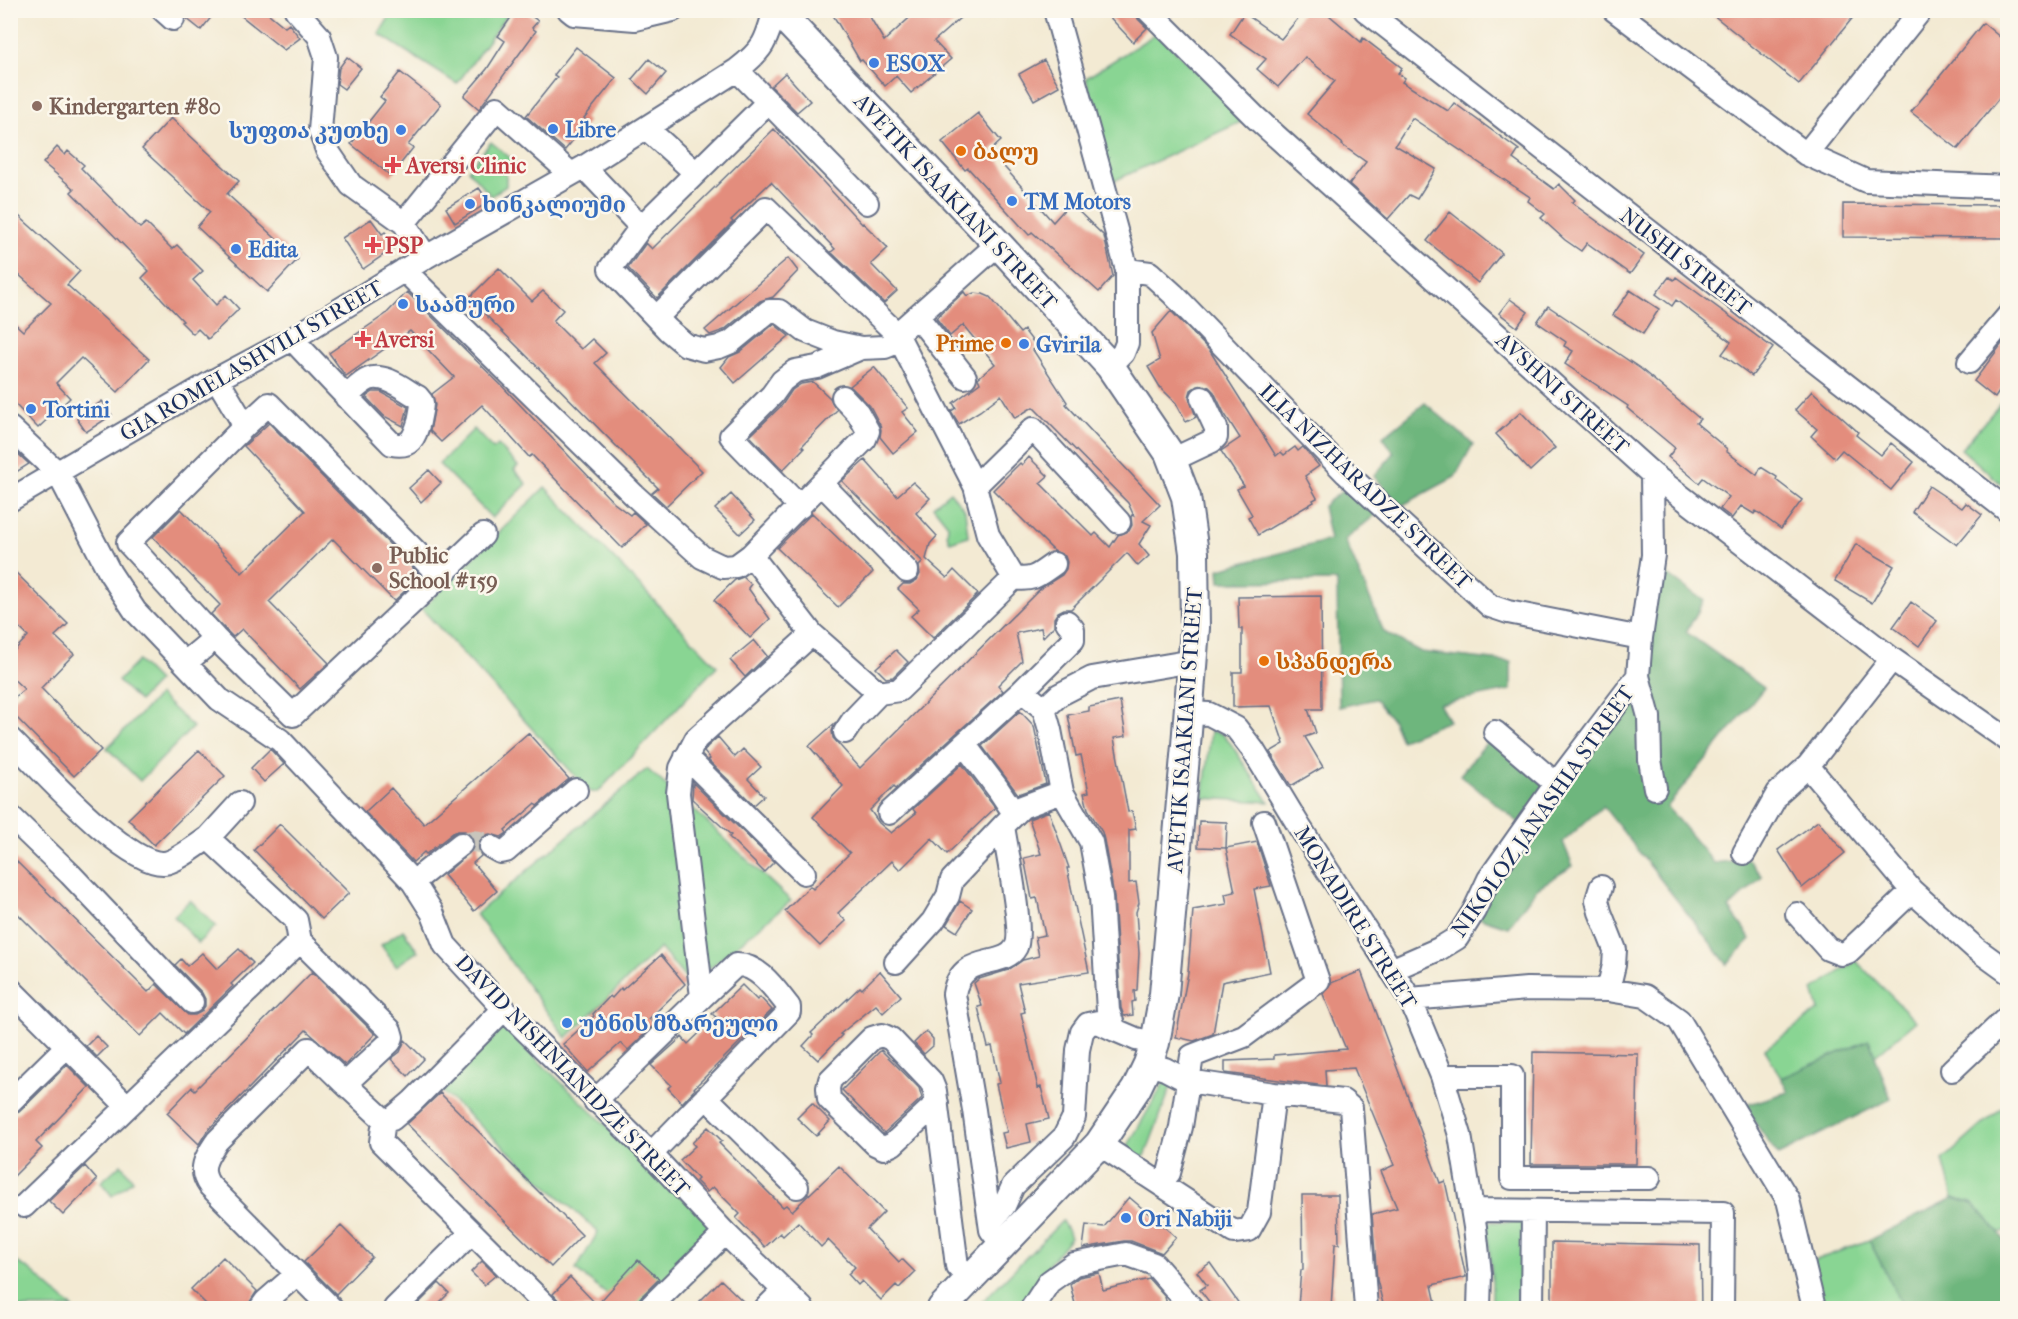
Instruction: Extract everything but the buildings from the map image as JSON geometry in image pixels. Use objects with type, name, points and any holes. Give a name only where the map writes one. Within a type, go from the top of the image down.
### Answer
[{"type":"main road","name":"AVETIK ISAAKIANI STREET","points":[[776,10],[1110,366],[1169,453],[1186,497],[1194,553],[1196,628],[1189,713],[1164,994],[1151,1054],[1136,1089],[1099,1144],[997,1234],[970,1280],[942,1308]]},
{"type":"street","points":[[296,10],[320,36],[327,57],[320,131],[327,150],[351,185],[404,223],[426,257]]},
{"type":"street","points":[[569,10],[574,14],[635,19],[673,10]]},
{"type":"street","name":"GIA ROMELASHVILI STREET","points":[[10,500],[217,379],[292,339],[404,270],[577,170],[737,70],[754,57],[767,40],[776,10]]},
{"type":"street","points":[[1055,10],[1127,270],[1127,343],[1123,353],[1110,366]]},
{"type":"street","name":"AVSHNI STREET","points":[[1148,10],[1255,117],[1652,474],[1892,659],[2007,741]]},
{"type":"street","name":"NUSHI STREET","points":[[1365,10],[2007,511]]},
{"type":"street","points":[[1614,10],[1806,154],[1866,181],[2007,187]]},
{"type":"street","points":[[1806,154],[1922,10]]},
{"type":"street","points":[[737,70],[867,203]]},
{"type":"street","points":[[768,102],[641,226],[610,269],[668,330],[686,345],[704,350],[719,347],[732,342],[769,311],[779,311],[805,331],[833,342],[861,348],[885,346],[899,338],[917,316],[998,244]]},
{"type":"street","points":[[404,223],[497,108],[577,170],[641,226]]},
{"type":"street","points":[[646,128],[696,173]]},
{"type":"street","points":[[657,317],[766,208],[899,338],[975,486],[988,535],[1014,578]]},
{"type":"street","points":[[404,270],[635,496],[702,557],[723,567],[736,566],[751,555],[866,439],[868,431],[858,413],[843,396]]},
{"type":"street","name":"ILIA NIZHARADZE STREET","points":[[1127,270],[1150,273],[1173,294],[1346,473],[1490,606],[1508,612],[1641,638]]},
{"type":"street","points":[[917,316],[965,377]]},
{"type":"street","points":[[1969,362],[2007,316]]},
{"type":"street","points":[[292,339],[346,396]]},
{"type":"street","points":[[800,507],[732,436],[782,381],[795,371],[817,367],[861,348]]},
{"type":"street","points":[[217,379],[245,426]]},
{"type":"street","points":[[1172,460],[1216,437],[1216,428],[1202,398]]},
{"type":"street","points":[[440,576],[269,404],[128,543],[215,638],[293,715],[440,576],[483,535]]},
{"type":"street","name":"DAVID NISHNIANIDZE STREET","points":[[10,428],[58,473],[110,573],[135,611],[219,699],[280,740],[413,882],[432,912],[445,945],[504,1009],[802,1308]]},
{"type":"street","points":[[975,486],[1033,429],[1119,522]]},
{"type":"street","name":"NIKOLOZ JANASHIA STREET","points":[[1391,970],[1439,949],[1457,938],[1474,911],[1489,879],[1556,784],[1638,676],[1653,555],[1652,474]]},
{"type":"street","points":[[822,484],[907,571]]},
{"type":"street","points":[[751,555],[812,633],[879,693]]},
{"type":"street","points":[[1014,578],[1028,580],[1035,578],[1054,564]]},
{"type":"street","points":[[845,732],[853,720],[879,693],[899,690],[1014,578]]},
{"type":"street","points":[[889,813],[1022,691],[1073,640],[1074,629],[1067,622]]},
{"type":"street","points":[[702,997],[678,793],[681,768],[696,739],[812,633]]},
{"type":"street","points":[[185,663],[215,638]]},
{"type":"street","points":[[1744,853],[1778,793],[1808,766],[1892,659]]},
{"type":"street","points":[[1044,709],[1059,695],[1092,678],[1193,661]]},
{"type":"street","points":[[1638,676],[1649,717],[1650,760],[1655,788]]},
{"type":"street","points":[[1022,691],[1044,709],[1062,792],[1091,842],[1101,897],[1108,1011],[1115,1030]]},
{"type":"street","name":"MONADIRE STREET","points":[[1189,713],[1209,714],[1236,728],[1248,743],[1410,999],[1442,1076],[1460,1135],[1473,1210],[1480,1274],[1479,1308]]},
{"type":"street","points":[[1495,732],[1556,784]]},
{"type":"street","points":[[10,739],[108,836],[136,854],[163,863],[173,860],[208,838],[240,803]]},
{"type":"street","points":[[964,744],[998,789],[1009,820],[1017,921],[1016,948],[1010,954],[964,970],[956,983],[954,994],[997,1234]]},
{"type":"street","points":[[686,757],[804,873]]},
{"type":"street","points":[[1808,766],[1912,891],[1975,948],[2007,972]]},
{"type":"street","points":[[491,847],[500,852],[506,851],[576,790]]},
{"type":"street","points":[[896,962],[933,921],[948,896],[952,880],[1009,820],[1022,807],[1062,792]]},
{"type":"street","points":[[10,816],[70,874],[192,1002]]},
{"type":"street","points":[[1161,1183],[1169,1173],[1181,1127],[1192,1056],[1244,1036],[1318,981],[1264,822]]},
{"type":"street","points":[[208,838],[296,920],[300,941],[390,1030],[392,1037],[390,1042],[345,1084]]},
{"type":"street","points":[[413,882],[461,844]]},
{"type":"street","points":[[1601,887],[1597,900],[1615,950],[1608,990]]},
{"type":"street","points":[[1797,914],[1828,949],[1841,954],[1848,952],[1912,891]]},
{"type":"street","points":[[24,1206],[300,941]]},
{"type":"street","points":[[595,1101],[736,965],[743,965],[763,977],[789,1007],[789,1012],[651,1154]]},
{"type":"street","points":[[10,989],[127,1107]]},
{"type":"street","points":[[1410,999],[1527,989],[1608,990],[1645,996],[1679,1020],[1788,1200],[1814,1308]]},
{"type":"street","points":[[331,1308],[204,1179],[204,1166],[208,1154],[217,1141],[309,1048],[384,1120],[392,1119],[412,1102],[504,1009]]},
{"type":"street","points":[[1952,1070],[2007,1017]]},
{"type":"street","points":[[997,1234],[1012,1186],[1064,1137],[1074,1117],[1078,1050],[1082,1032],[1088,1024],[1098,1022],[1136,1039],[1165,1069],[1188,1081],[1343,1101],[1351,1107],[1366,1308]]},
{"type":"street","points":[[937,1103],[893,1144],[884,1148],[874,1144],[829,1100],[828,1088],[830,1080],[872,1038],[882,1035],[891,1039],[932,1081],[936,1091],[957,1266],[970,1280]]},
{"type":"street","points":[[10,1102],[67,1047]]},
{"type":"street","points":[[1442,1076],[1512,1076],[1512,1178],[1649,1178]]},
{"type":"street","points":[[1099,1144],[1234,1232],[1249,1230],[1259,1212],[1275,1094]]},
{"type":"street","points":[[706,1097],[797,1187]]},
{"type":"street","points":[[384,1120],[381,1142],[548,1308]]},
{"type":"street","points":[[1473,1210],[1723,1213],[1722,1308]]},
{"type":"street","points":[[1532,1308],[1533,1211]]},
{"type":"street","points":[[395,1308],[471,1233]]},
{"type":"street","points":[[649,1308],[725,1233]]},
{"type":"street","points":[[1032,1308],[1049,1282],[1074,1264],[1126,1254],[1154,1264],[1192,1308]]},
{"type":"street","points":[[261,1308],[297,1274]]},
{"type":"street","points":[[766,1308],[783,1291]]},
{"type":"green space","points":[[393,11],[508,11],[457,84],[379,34]]},
{"type":"green space","points":[[1157,33],[1247,119],[1112,182],[1086,78]]},
{"type":"green space","points":[[491,142],[514,161],[506,170],[506,186],[491,196],[468,170]]},
{"type":"green space","points":[[2007,396],[2007,489],[1961,449]]},
{"type":"green space","points":[[1425,403],[1473,444],[1455,477],[1401,506],[1374,476],[1394,453],[1383,437]]},
{"type":"green space","points":[[474,429],[493,449],[498,445],[518,466],[514,470],[527,484],[492,518],[439,464]]},
{"type":"green space","points":[[1351,484],[1380,511],[1345,540],[1384,632],[1421,652],[1511,662],[1511,690],[1439,704],[1449,721],[1401,740],[1393,721],[1375,699],[1339,707],[1337,581],[1220,582],[1219,569],[1330,540],[1323,506]]},
{"type":"green space","points":[[545,487],[717,666],[598,792],[590,792],[422,609]]},
{"type":"green space","points":[[950,492],[965,510],[968,536],[950,542],[947,534],[948,525],[933,506]]},
{"type":"green space","points":[[1661,570],[1704,601],[1686,632],[1764,688],[1667,807],[1714,863],[1748,859],[1762,877],[1729,908],[1751,939],[1727,964],[1603,806],[1563,842],[1573,866],[1537,888],[1508,927],[1477,917],[1497,880],[1642,681]]},
{"type":"green space","points":[[138,661],[158,681],[139,701],[118,681]]},
{"type":"green space","points":[[159,695],[193,727],[140,781],[107,748]]},
{"type":"green space","points":[[1211,731],[1223,734],[1269,802],[1203,798]]},
{"type":"green space","points":[[1492,736],[1547,788],[1522,825],[1460,775]]},
{"type":"green space","points":[[647,769],[689,805],[791,901],[690,984],[660,948],[566,1038],[476,914]]},
{"type":"green space","points":[[190,900],[216,926],[198,943],[174,916]]},
{"type":"green space","points":[[403,930],[418,951],[396,966],[381,945]]},
{"type":"green space","points":[[1856,961],[1916,1021],[1874,1057],[1869,1040],[1781,1078],[1765,1049],[1819,1010],[1813,990]]},
{"type":"green space","points":[[502,1026],[729,1242],[663,1308],[624,1308],[576,1270],[598,1232],[443,1092]]},
{"type":"green space","points":[[1869,1040],[1891,1099],[1778,1155],[1743,1106],[1788,1092],[1781,1078]]},
{"type":"green space","points":[[1166,1079],[1172,1084],[1145,1156],[1140,1158],[1129,1153],[1127,1147]]},
{"type":"green space","points":[[2007,1103],[2007,1229],[2000,1234],[1974,1204],[1953,1198],[1943,1160]]},
{"type":"green space","points":[[121,1164],[133,1180],[112,1196],[101,1182]]},
{"type":"green space","points":[[1953,1198],[1974,1204],[2007,1243],[2007,1308],[1904,1308],[1869,1240]]},
{"type":"green space","points":[[1062,1221],[1071,1237],[1049,1264],[1020,1308],[976,1308]]},
{"type":"green space","points":[[1487,1222],[1524,1222],[1523,1308],[1492,1308]]},
{"type":"green space","points":[[1869,1240],[1904,1308],[1822,1308],[1811,1262]]},
{"type":"green space","points":[[10,1258],[30,1270],[73,1308],[11,1308]]},
{"type":"tunnel","points":[[461,844],[476,841],[491,847]]},
{"type":"place","name":"ESOX","points":[[874,63]]},
{"type":"place","name":"Kindergarten #80","points":[[37,106]]},
{"type":"place","name":"Libre","points":[[553,129]]},
{"type":"place","name":"სუფთა კუთხე","points":[[401,130]]},
{"type":"place","name":"ბალუ","points":[[961,151]]},
{"type":"place","name":"Aversi Clinic","points":[[393,165]]},
{"type":"place","name":"TM Motors","points":[[1012,201]]},
{"type":"place","name":"ხინკალიუმი","points":[[470,204]]},
{"type":"place","name":"PSP","points":[[373,245]]},
{"type":"place","name":"Edita","points":[[236,249]]},
{"type":"place","name":"საამური","points":[[403,304]]},
{"type":"place","name":"Aversi","points":[[363,339]]},
{"type":"place","name":"Prime","points":[[1006,343]]},
{"type":"place","name":"Gvirila","points":[[1024,344]]},
{"type":"place","name":"Tortini","points":[[31,409]]},
{"type":"place","name":"Public School #159","points":[[377,568]]},
{"type":"place","name":"სპანდერა","points":[[1264,661]]},
{"type":"place","name":"უბნის მზარეული","points":[[567,1023]]},
{"type":"place","name":"Ori Nabiji","points":[[1126,1218]]}]
